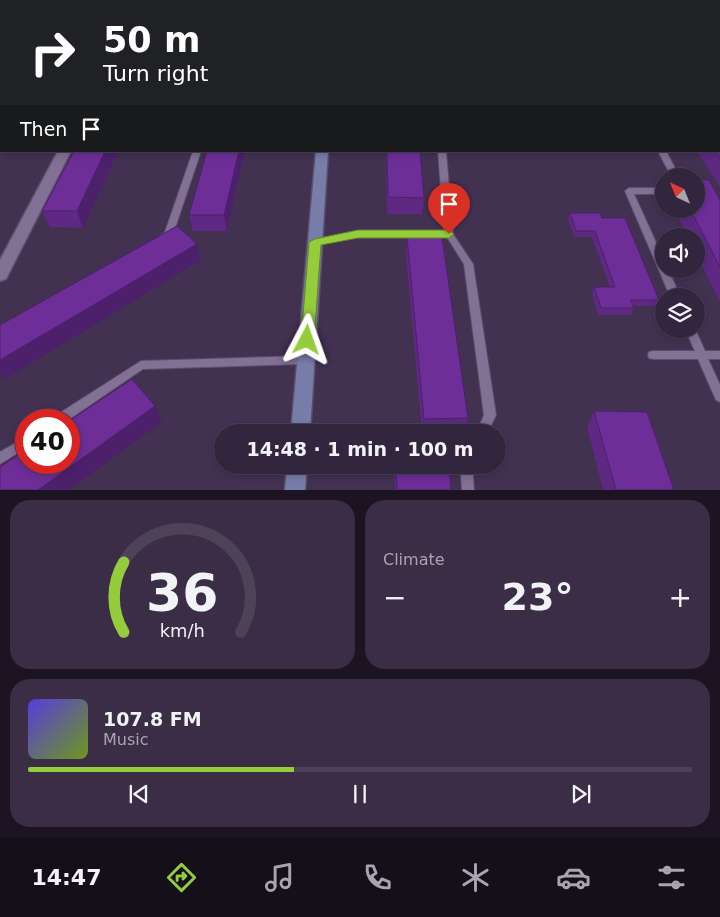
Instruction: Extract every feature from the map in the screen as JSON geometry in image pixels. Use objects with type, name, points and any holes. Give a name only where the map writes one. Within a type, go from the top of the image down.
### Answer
[{"type":"street","points":[[0,275],[65,152]]},
{"type":"street","points":[[301,424],[322,152]]},
{"type":"street","points":[[295,490],[296,474]]},
{"type":"lane","points":[[152,244],[169,234],[196,152]]},
{"type":"lane","points":[[442,152],[449,234],[468,264],[490,415],[486,424]]},
{"type":"lane","points":[[663,152],[671,168]]},
{"type":"lane","points":[[655,191],[629,191],[671,288]]},
{"type":"lane","points":[[315,242],[358,234],[449,234]]},
{"type":"lane","points":[[694,338],[720,398]]},
{"type":"lane","points":[[653,355],[720,355]]},
{"type":"lane","points":[[75,409],[141,365],[306,360]]},
{"type":"lane","points":[[0,459],[15,449]]},
{"type":"lane","points":[[468,474],[468,490]]},
{"type":"building","points":[[73,152],[105,152],[77,211],[42,211]]},
{"type":"building","points":[[207,152],[239,152],[224,215],[189,215]]},
{"type":"building","points":[[387,152],[420,152],[424,198],[388,197]]},
{"type":"building","points":[[705,180],[709,180],[720,200],[720,267],[705,238],[705,228],[700,228],[695,218],[705,218]]},
{"type":"building","points":[[570,213],[600,213],[602,218],[625,218],[655,290],[655,300],[631,300],[634,308],[601,308],[594,287],[615,287],[595,231],[576,231]]},
{"type":"building","points":[[177,226],[197,244],[0,360],[0,325]]},
{"type":"building","points":[[407,237],[442,237],[468,418],[424,419]]},
{"type":"building","points":[[132,379],[155,406],[80,460],[80,414]]},
{"type":"building","points":[[594,411],[647,412],[674,490],[616,490]]},
{"type":"building","points":[[15,457],[15,474],[60,474],[38,490],[0,490],[0,467]]},
{"type":"building","points":[[396,474],[450,474],[451,490],[397,490]]},
{"type":"route","points":[[307,340],[315,242],[358,234],[449,234]]}]
